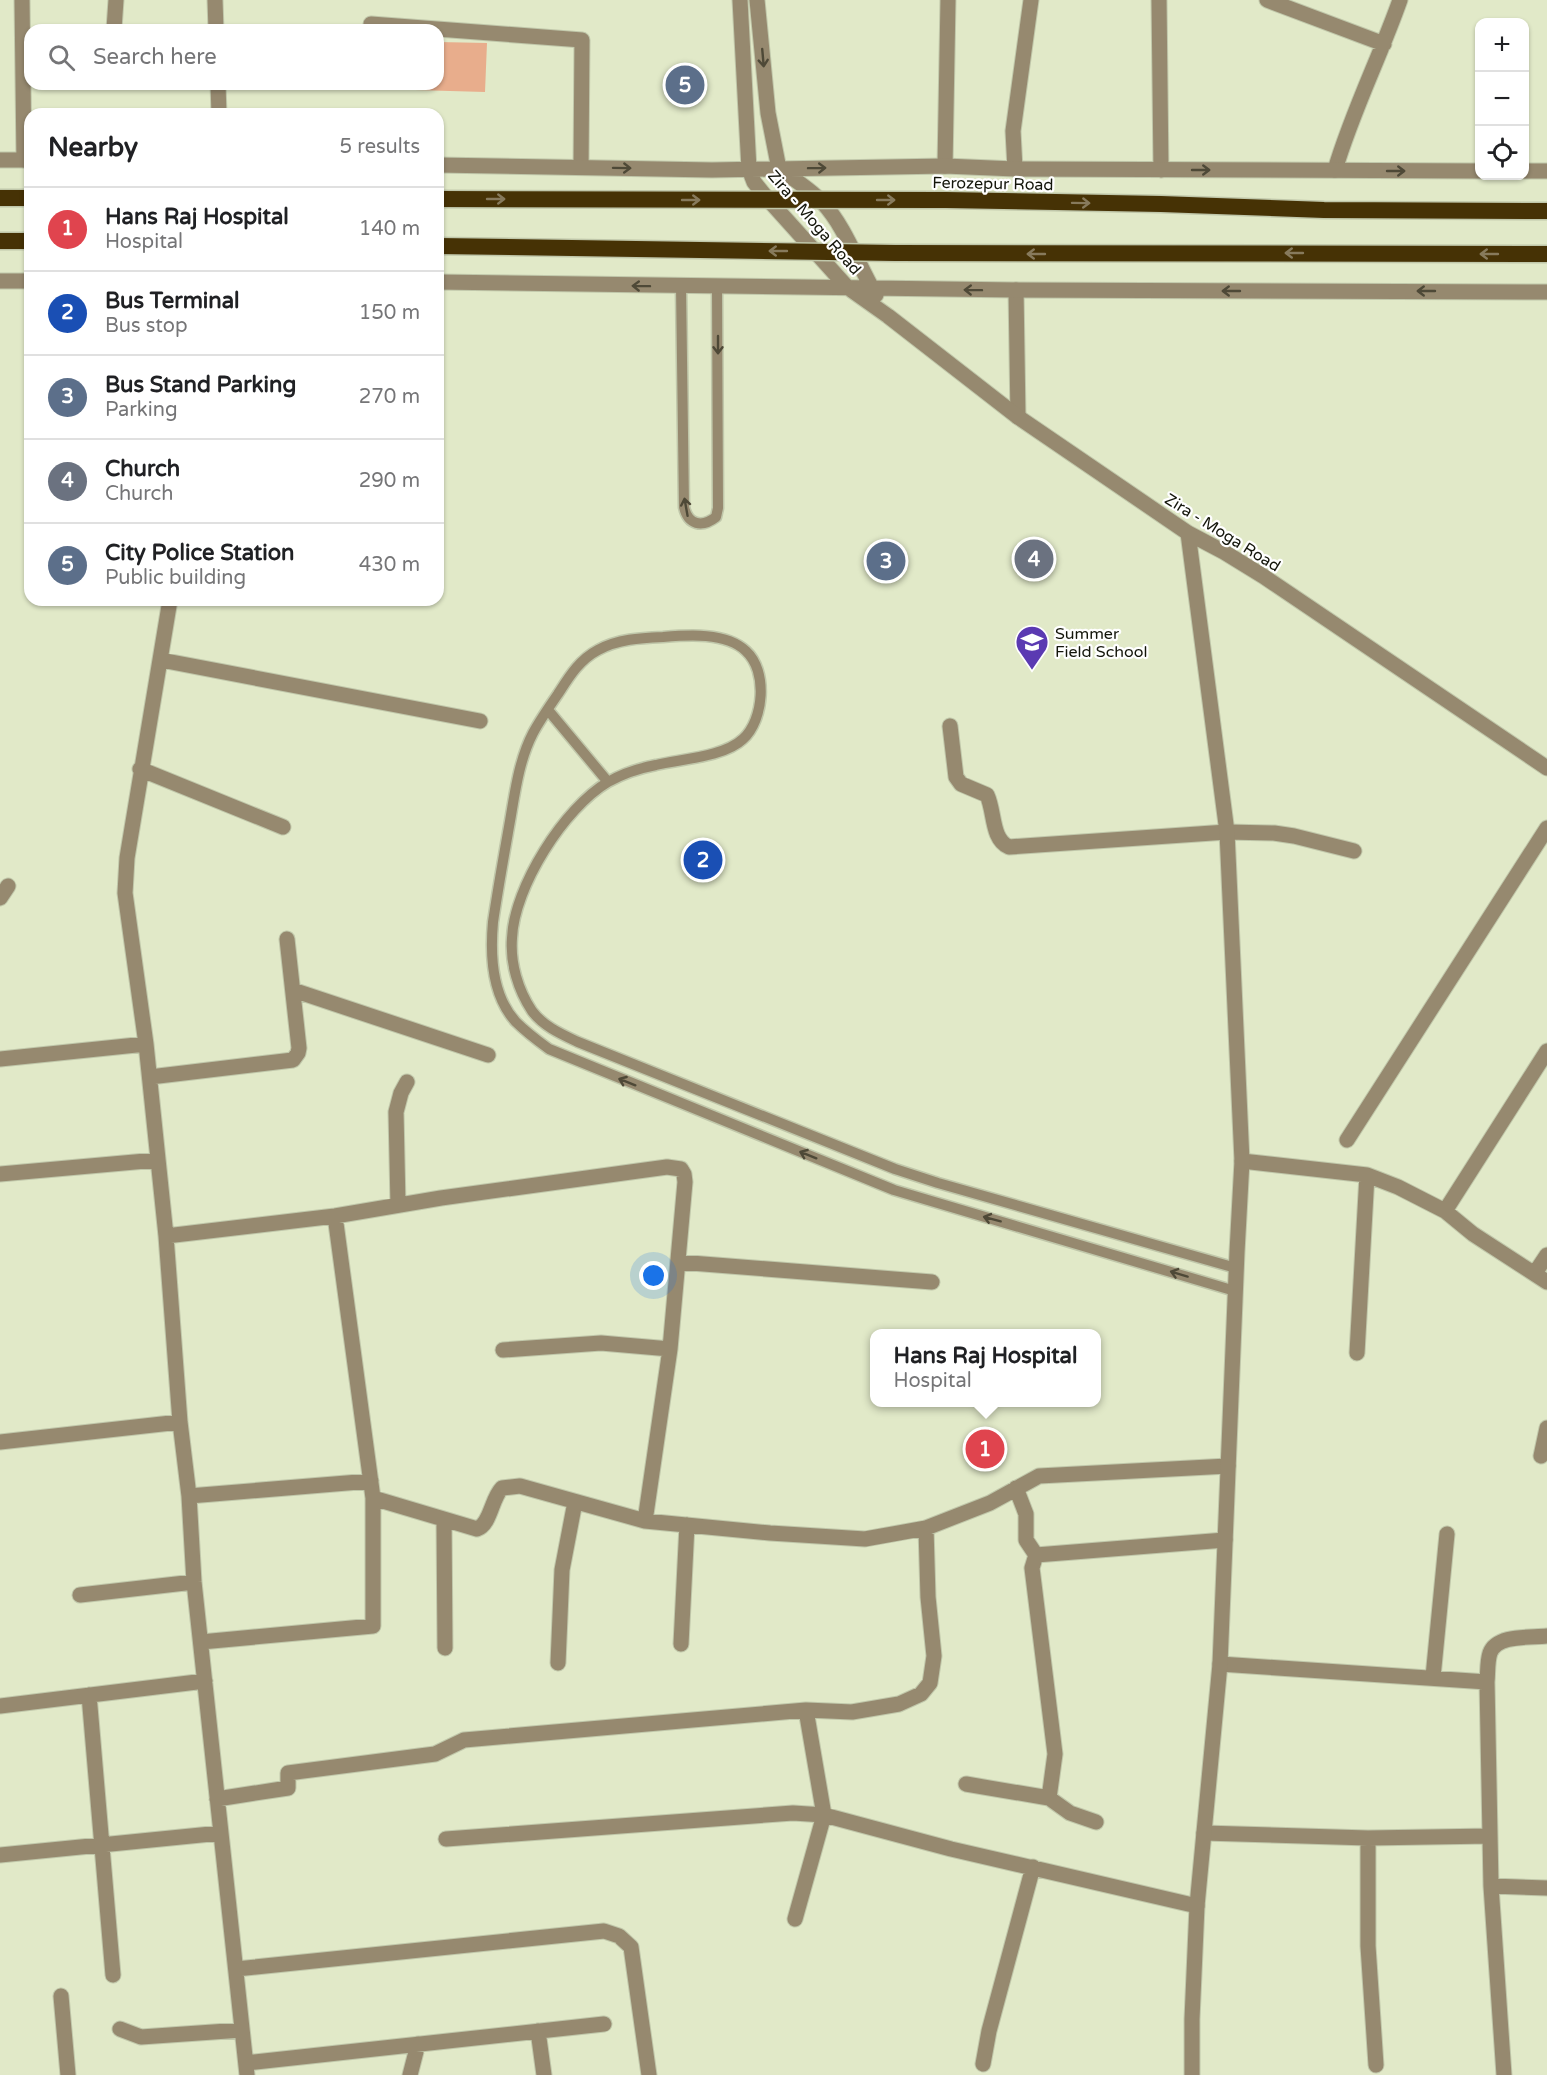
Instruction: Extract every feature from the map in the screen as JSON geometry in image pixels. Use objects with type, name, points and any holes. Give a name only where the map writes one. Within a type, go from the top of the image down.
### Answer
[{"type":"highway","points":[[0,198],[24,198]]},
{"type":"highway","name":"Ferozepur Road","points":[[444,199],[946,200],[1324,210],[1547,211]]},
{"type":"highway","points":[[0,241],[24,241]]},
{"type":"highway","points":[[444,246],[895,253],[1547,254]]},
{"type":"street","points":[[22,0],[24,64]]},
{"type":"street","points":[[114,24],[116,0]]},
{"type":"street","points":[[215,0],[216,24]]},
{"type":"street","points":[[740,0],[749,169]]},
{"type":"street","points":[[758,0],[768,113],[779,169]]},
{"type":"street","points":[[945,166],[948,0]]},
{"type":"street","points":[[1015,169],[1013,131],[1031,0]]},
{"type":"street","points":[[1159,0],[1161,170]]},
{"type":"street","points":[[1267,0],[1384,44]]},
{"type":"street","points":[[1335,171],[1344,138],[1400,0]]},
{"type":"street","points":[[444,30],[582,40],[581,167]]},
{"type":"street","points":[[25,90],[25,108]]},
{"type":"street","points":[[218,90],[219,108]]},
{"type":"street","points":[[0,160],[24,160]]},
{"type":"street","points":[[444,165],[712,170],[945,166],[1015,169],[1475,171]]},
{"type":"street","name":"Zira - Moga Road","points":[[749,169],[754,182],[766,197],[847,287],[1018,417],[1188,533],[1263,576],[1547,768]]},
{"type":"street","name":"Zira - Moga Road","points":[[779,169],[801,183],[823,203],[839,226],[888,316]]},
{"type":"street","points":[[1529,171],[1547,171]]},
{"type":"street","points":[[0,281],[24,280]]},
{"type":"street","points":[[444,282],[872,289],[1547,291]]},
{"type":"street","points":[[1016,290],[1018,417]]},
{"type":"street","points":[[1188,533],[1227,832],[1242,1161],[1220,1664],[1197,1906],[1191,2027],[1192,2075]]},
{"type":"street","points":[[169,606],[162,660],[140,769],[125,875],[125,893],[150,1077],[166,1236],[180,1422],[189,1496],[194,1582],[247,2069],[418,2044],[603,2024]]},
{"type":"street","points":[[162,660],[480,721]]},
{"type":"street","points":[[950,726],[956,777],[961,784],[987,795],[992,805],[997,836],[1002,844],[1009,847],[1227,832],[1284,834],[1354,850]]},
{"type":"street","points":[[140,769],[283,827]]},
{"type":"street","points":[[1347,1140],[1547,828]]},
{"type":"street","points":[[150,1077],[293,1060],[299,1048],[287,939]]},
{"type":"street","points":[[292,990],[488,1055]]},
{"type":"street","points":[[0,1059],[146,1044]]},
{"type":"street","points":[[1445,1211],[1547,1051]]},
{"type":"street","points":[[398,1206],[396,1112],[401,1093],[407,1082]]},
{"type":"street","points":[[0,1174],[158,1160]]},
{"type":"street","points":[[1242,1161],[1367,1175],[1398,1187],[1445,1211],[1497,1250],[1541,1277],[1547,1255]]},
{"type":"street","points":[[166,1236],[335,1216],[452,1196],[675,1167],[681,1169],[685,1182],[670,1349],[645,1521]]},
{"type":"street","points":[[1357,1353],[1367,1175]]},
{"type":"street","points":[[201,1642],[373,1626],[373,1498],[335,1216]]},
{"type":"street","points":[[678,1262],[932,1282]]},
{"type":"street","points":[[503,1350],[601,1342],[670,1349]]},
{"type":"street","points":[[0,1442],[180,1422]]},
{"type":"street","points":[[1540,1456],[1547,1428]]},
{"type":"street","points":[[373,1498],[471,1528],[483,1527],[495,1495],[502,1488],[520,1486],[645,1521],[865,1539],[926,1528],[990,1503],[1039,1476],[1228,1466]]},
{"type":"street","points":[[189,1496],[371,1482]]},
{"type":"street","points":[[1016,1488],[1026,1514],[1026,1540],[1036,1555]]},
{"type":"street","points":[[558,1663],[562,1570],[575,1502]]},
{"type":"street","points":[[444,1520],[445,1648]]},
{"type":"street","points":[[681,1644],[687,1525]]},
{"type":"street","points":[[217,1799],[288,1788],[288,1773],[435,1754],[464,1740],[806,1710],[852,1712],[899,1704],[921,1694],[930,1683],[934,1656],[928,1597],[926,1528]]},
{"type":"street","points":[[1433,1677],[1447,1534]]},
{"type":"street","points":[[1036,1555],[1225,1540]]},
{"type":"street","points":[[1036,1555],[1032,1568],[1055,1754],[1049,1798]]},
{"type":"street","points":[[80,1595],[194,1582]]},
{"type":"street","points":[[1504,2075],[1491,1886],[1487,1682],[1490,1654],[1493,1648],[1507,1640],[1547,1636]]},
{"type":"street","points":[[1220,1664],[1487,1682]]},
{"type":"street","points":[[0,1706],[205,1681]]},
{"type":"street","points":[[89,1695],[112,1975]]},
{"type":"street","points":[[795,1919],[824,1815],[806,1710]]},
{"type":"street","points":[[966,1784],[1049,1798],[1070,1813],[1095,1822]]},
{"type":"street","points":[[446,1839],[793,1813],[824,1815],[951,1849],[1197,1906]]},
{"type":"street","points":[[0,1855],[221,1833]]},
{"type":"street","points":[[1204,1833],[1368,1838],[1490,1836]]},
{"type":"street","points":[[1368,1838],[1368,1946],[1376,2065]]},
{"type":"street","points":[[983,2064],[989,2031],[1033,1868]]},
{"type":"street","points":[[1491,1886],[1547,1888]]},
{"type":"street","points":[[236,1969],[604,1931],[619,1936],[631,1947],[649,2075]]},
{"type":"street","points":[[61,1996],[68,2075]]},
{"type":"street","points":[[120,2029],[141,2037],[242,2030]]},
{"type":"street","points":[[538,2031],[544,2075]]},
{"type":"street","points":[[410,2075],[418,2044]]},
{"type":"lane","points":[[681,286],[684,507],[690,520],[702,524],[716,517],[718,508],[717,286]]},
{"type":"lane","points":[[1235,1291],[894,1190],[549,1049],[514,1020],[496,983],[491,942],[517,778],[533,734],[576,666],[596,651],[612,643],[633,639],[700,636],[727,640],[745,649],[754,660],[759,672],[759,710],[753,726],[743,740],[713,754],[653,765],[608,782],[577,807],[546,848],[527,883],[515,917],[512,953],[519,986],[532,1011],[540,1020],[578,1042],[896,1169],[1236,1268]]},
{"type":"lane","points":[[548,710],[608,782]]},
{"type":"shaded area","points":[[444,42],[487,43],[485,92],[415,90],[444,90]]},
{"type":"place","name":"City Police Station","points":[[685,85]]},
{"type":"place","name":"Church","points":[[1034,559]]},
{"type":"place","name":"Bus Stand Parking","points":[[886,561]]},
{"type":"place","name":"Summer Field School","points":[[1032,671]]},
{"type":"place","name":"Bus Terminal","points":[[703,860]]},
{"type":"place","name":"Hans Raj Hospital","points":[[985,1449]]}]
